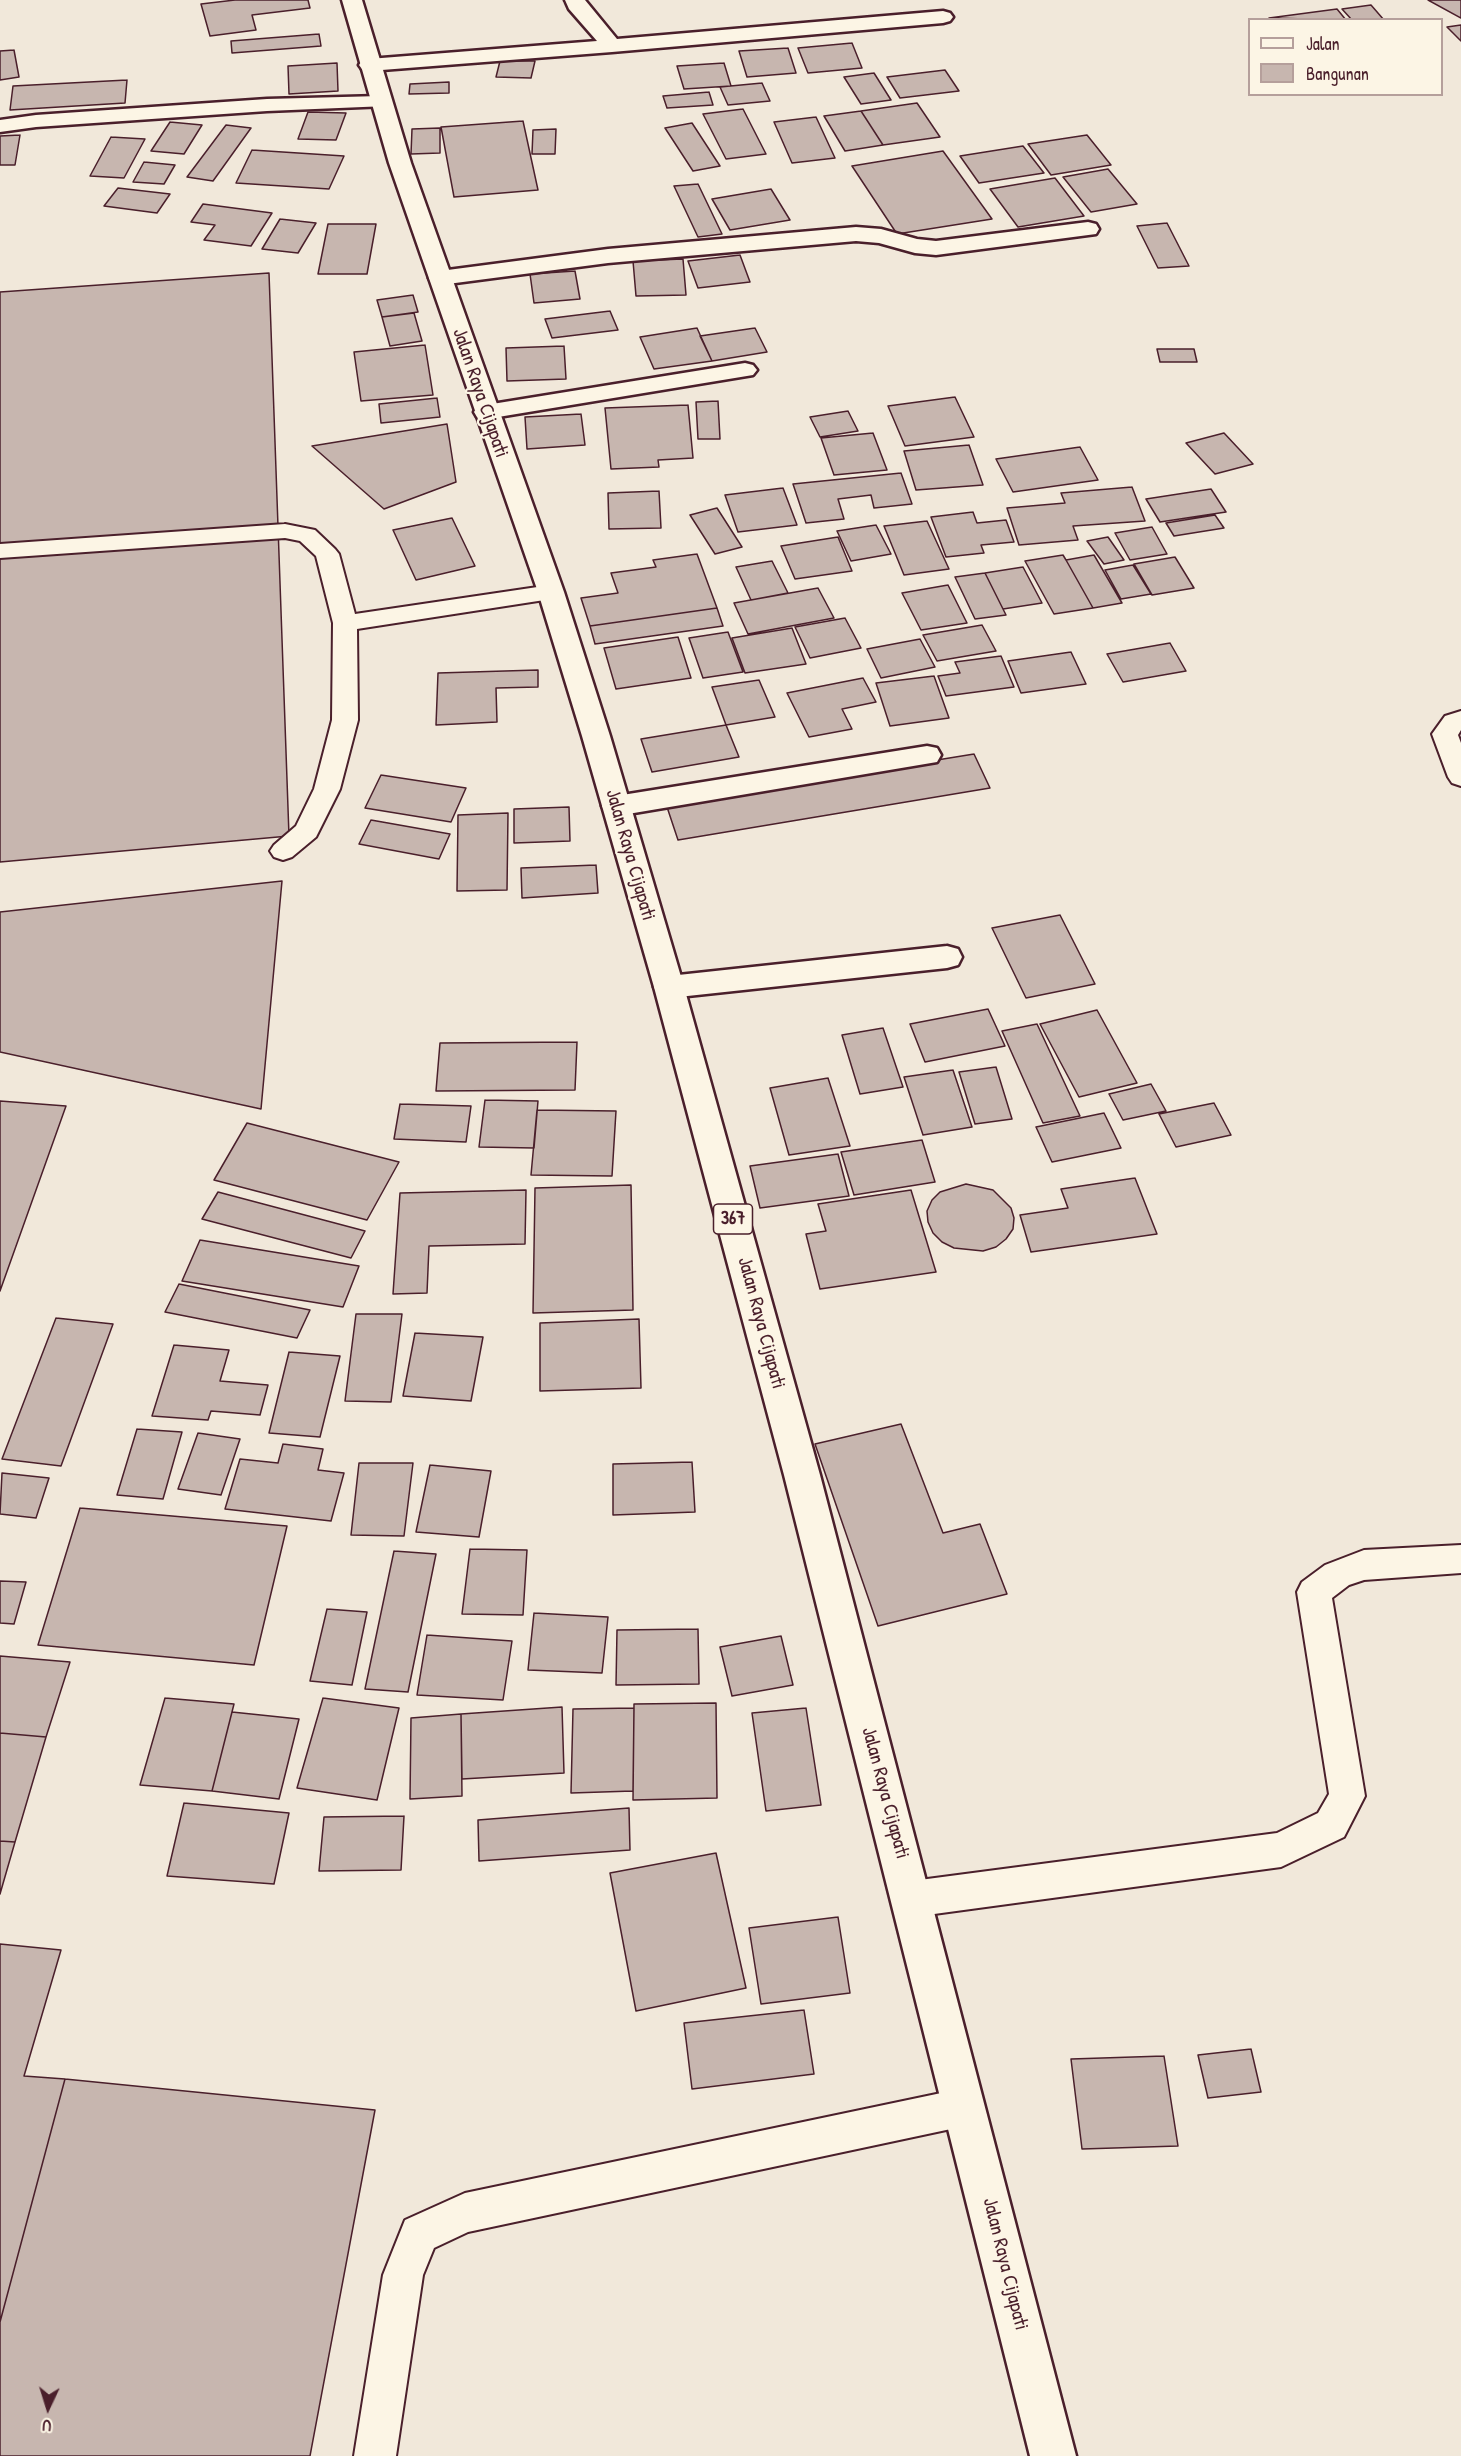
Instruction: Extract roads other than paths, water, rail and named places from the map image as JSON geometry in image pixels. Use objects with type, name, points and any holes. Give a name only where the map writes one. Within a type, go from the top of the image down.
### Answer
[{"type":"main road","name":"Jalan Raya Cijapati","points":[[352,0],[380,102],[486,412],[551,592],[669,987],[802,1475],[1053,2456]]},
{"type":"main road","points":[[575,0],[576,5],[612,46]]},
{"type":"main road","points":[[369,65],[943,16]]},
{"type":"main road","points":[[0,126],[36,121],[267,105],[380,102]]},
{"type":"main road","points":[[440,278],[608,256],[856,234],[881,236],[915,246],[936,249],[1088,229]]},
{"type":"main road","points":[[486,412],[745,370]]},
{"type":"main road","points":[[616,806],[927,755]]},
{"type":"main road","points":[[669,987],[947,957]]},
{"type":"lane","points":[[0,551],[285,531],[307,535],[327,554],[345,623],[345,720],[327,789],[307,831],[283,851]]},
{"type":"lane","points":[[345,623],[551,592]]},
{"type":"lane","points":[[1461,719],[1454,722],[1444,734],[1461,777]]},
{"type":"lane","points":[[912,1899],[1281,1850],[1331,1825],[1347,1796],[1314,1592],[1337,1575],[1364,1565],[1461,1559]]},
{"type":"lane","points":[[375,2456],[403,2276],[419,2234],[465,2213],[965,2107]]}]
